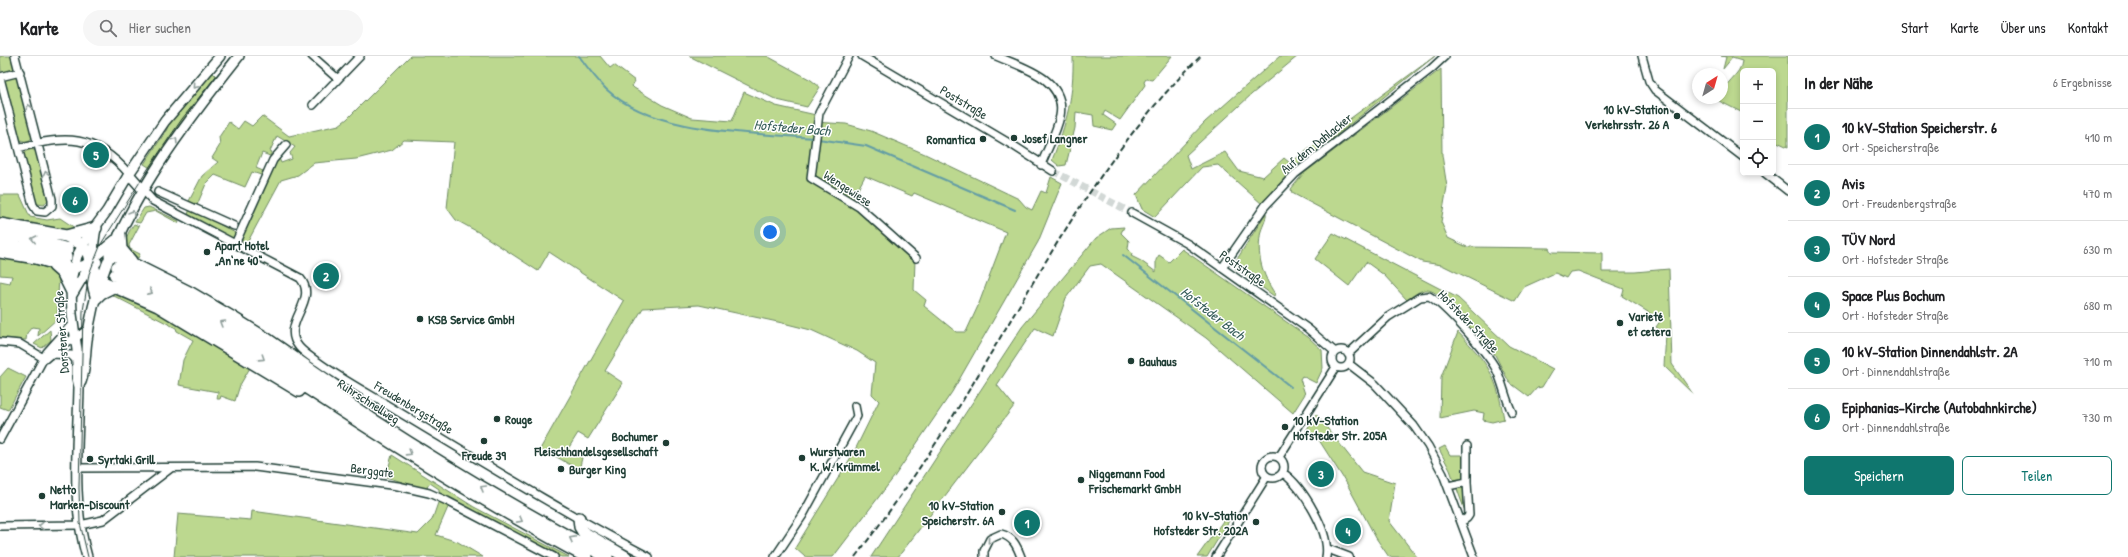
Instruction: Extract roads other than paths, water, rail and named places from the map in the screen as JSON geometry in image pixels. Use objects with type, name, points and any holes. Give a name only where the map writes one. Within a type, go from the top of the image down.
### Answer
[{"type":"highway","points":[[0,224],[66,236],[83,245]]},
{"type":"highway","points":[[66,236],[96,228]]},
{"type":"highway","points":[[0,233],[21,236],[67,253],[0,243]]},
{"type":"highway","points":[[120,235],[121,249],[133,263]]},
{"type":"highway","points":[[0,252],[36,258],[73,269]]},
{"type":"highway","points":[[110,255],[117,256],[133,263],[191,293],[267,339],[338,389],[373,420]]},
{"type":"highway","points":[[50,263],[63,274],[71,293]]},
{"type":"highway","name":"Ruhrschnellweg","points":[[586,557],[501,510],[219,331],[116,271],[181,298],[250,340],[448,468],[607,557]]},
{"type":"highway","points":[[100,281],[139,297],[178,318],[271,375],[376,432]]},
{"type":"highway","points":[[96,298],[101,292],[113,287]]},
{"type":"highway","points":[[579,518],[580,527],[583,532],[626,557]]},
{"type":"main road","name":"Dorstener Straße","points":[[87,557],[77,502],[79,387],[77,378],[78,362],[71,293],[73,269],[83,245],[96,228],[119,193],[129,174],[165,121],[220,56]]},
{"type":"main road","name":"Dorstener Straße","points":[[79,387],[83,377],[89,328],[96,298],[100,281],[110,255],[144,192],[181,130],[239,56]]},
{"type":"main road","points":[[129,174],[136,185],[144,192]]},
{"type":"main road","points":[[119,193],[136,185]]},
{"type":"main road","points":[[96,228],[91,264],[91,288],[96,298]]},
{"type":"main road","points":[[71,293],[91,264],[120,235]]},
{"type":"main road","points":[[83,245],[100,281]]},
{"type":"main road","points":[[73,269],[91,264],[110,255]]},
{"type":"street","points":[[15,56],[20,72],[38,143],[52,206],[50,210],[41,212],[37,211],[33,205],[0,77],[20,72]]},
{"type":"street","points":[[312,56],[338,79]]},
{"type":"street","points":[[313,105],[360,56]]},
{"type":"street","name":"Wengewiese","points":[[849,56],[819,113],[816,129],[812,178],[859,207],[916,258]]},
{"type":"street","name":"Poststraße","points":[[862,56],[1014,146],[1041,165],[1053,171]]},
{"type":"street","points":[[996,56],[1040,75],[1056,89],[1060,97],[1060,117],[1041,165]]},
{"type":"street","name":"Auf dem Dahlacker","points":[[1222,268],[1265,206],[1287,181],[1431,69],[1445,56]]},
{"type":"street","points":[[1642,56],[1649,81],[1655,90],[1740,155]]},
{"type":"street","points":[[18,148],[38,143],[71,139],[87,143],[109,154],[129,174]]},
{"type":"street","points":[[235,244],[273,160],[286,145]]},
{"type":"street","points":[[1769,176],[1788,191]]},
{"type":"street","name":"Freudenbergstraße","points":[[144,192],[153,202],[296,276],[305,284],[307,294],[293,330],[295,341],[304,352],[349,383],[557,507],[649,557]]},
{"type":"street","points":[[158,192],[234,226]]},
{"type":"street","points":[[183,217],[189,205]]},
{"type":"street","name":"Poststraße","points":[[1132,213],[1178,238],[1222,268],[1307,328],[1335,352]]},
{"type":"street","name":"Hofsteder Straße","points":[[1348,354],[1388,317],[1420,297],[1429,296],[1488,354],[1502,384],[1506,401],[1512,412]]},
{"type":"street","points":[[0,439],[51,346],[69,329],[73,323]]},
{"type":"street","points":[[45,359],[62,344],[76,338],[89,328]]},
{"type":"street","points":[[0,342],[20,344],[45,359]]},
{"type":"street","points":[[1349,364],[1342,368],[1336,367],[1331,359],[1335,352],[1343,350],[1348,354],[1349,364],[1375,384],[1414,426],[1434,456],[1448,486],[1474,557]]},
{"type":"street","points":[[52,354],[71,355],[78,362]]},
{"type":"street","points":[[1279,457],[1336,367]]},
{"type":"street","points":[[775,557],[803,515],[857,416],[855,406]]},
{"type":"street","points":[[1461,522],[1467,518],[1468,515],[1467,446]]},
{"type":"street","points":[[1269,456],[1279,457],[1284,464],[1283,472],[1275,478],[1267,476],[1263,471],[1263,462],[1269,456]]},
{"type":"street","name":"Berggate","points":[[78,468],[255,468],[414,489],[447,501],[554,557]]},
{"type":"street","points":[[0,526],[80,525],[104,519],[171,468]]},
{"type":"street","points":[[1283,472],[1295,482],[1317,519],[1328,549],[1326,557]]},
{"type":"street","points":[[1216,557],[1267,476]]},
{"type":"street","points":[[1448,486],[1467,482]]},
{"type":"street","points":[[984,557],[984,550],[990,539],[1001,534],[1010,537],[1014,542],[1020,557]]},
{"type":"street","points":[[1328,549],[1349,557]]},
{"type":"waterway","name":"Hofsteder Bach","points":[[579,56],[606,89],[627,104],[651,115],[677,123],[733,132],[814,138]]},
{"type":"waterway","name":"Hofsteder Bach","points":[[818,139],[866,146],[1015,210]]},
{"type":"waterway","name":"Hofsteder Bach","points":[[1123,255],[1291,387]]},
{"type":"tunnel","points":[[1053,171],[1132,213]]},
{"type":"tunnel","points":[[68,249],[117,267]]},
{"type":"tram line","points":[[88,557],[80,523],[79,488],[83,311],[89,274],[101,244],[148,169],[182,119],[232,56]]},
{"type":"railway","points":[[855,557],[908,485],[941,435],[1035,279],[1111,162],[1169,89],[1201,56]]},
{"type":"place","name":"10 kV-Station Verkehrsstr. 26 A","points":[[1677,116]]},
{"type":"place","name":"Josef Langner","points":[[1014,138]]},
{"type":"place","name":"Romantica","points":[[983,139]]},
{"type":"place","name":"10 kV-Station Dinnendahlstr. 2A","points":[[96,155]]},
{"type":"place","name":"Epiphanias-Kirche (Autobahnkirche)","points":[[75,200]]},
{"type":"place","name":"Apart Hotel „An‘ne 40“","points":[[207,252]]},
{"type":"place","name":"Avis","points":[[326,276]]},
{"type":"place","name":"KSB Service GmbH","points":[[420,319]]},
{"type":"place","name":"Varieté et cetera","points":[[1620,323]]},
{"type":"place","name":"Bauhaus","points":[[1131,361]]},
{"type":"place","name":"Rouge","points":[[497,419]]},
{"type":"place","name":"10 kV-Station Hofsteder Str. 205A","points":[[1285,427]]},
{"type":"place","name":"Freude 39","points":[[484,441]]},
{"type":"place","name":"Bochumer Fleischhandelsgesellschaft","points":[[666,443]]},
{"type":"place","name":"Wurstwaren K. W. Krümmel","points":[[802,458]]},
{"type":"place","name":"Syrtaki Grill","points":[[90,459]]},
{"type":"place","name":"Burger King","points":[[561,469]]},
{"type":"place","name":"TÜV Nord","points":[[1321,474]]},
{"type":"place","name":"Niggemann Food Frischemarkt GmbH","points":[[1081,480]]},
{"type":"place","name":"Netto Marken-Discount","points":[[42,496]]},
{"type":"place","name":"10 kV-Station Speicherstr. 6A","points":[[1002,512]]},
{"type":"place","name":"10 kV-Station Hofsteder Str. 202A","points":[[1256,522]]},
{"type":"place","name":"10 kV-Station Speicherstr. 6","points":[[1027,523]]},
{"type":"place","name":"Space Plus Bochum","points":[[1348,531]]}]
